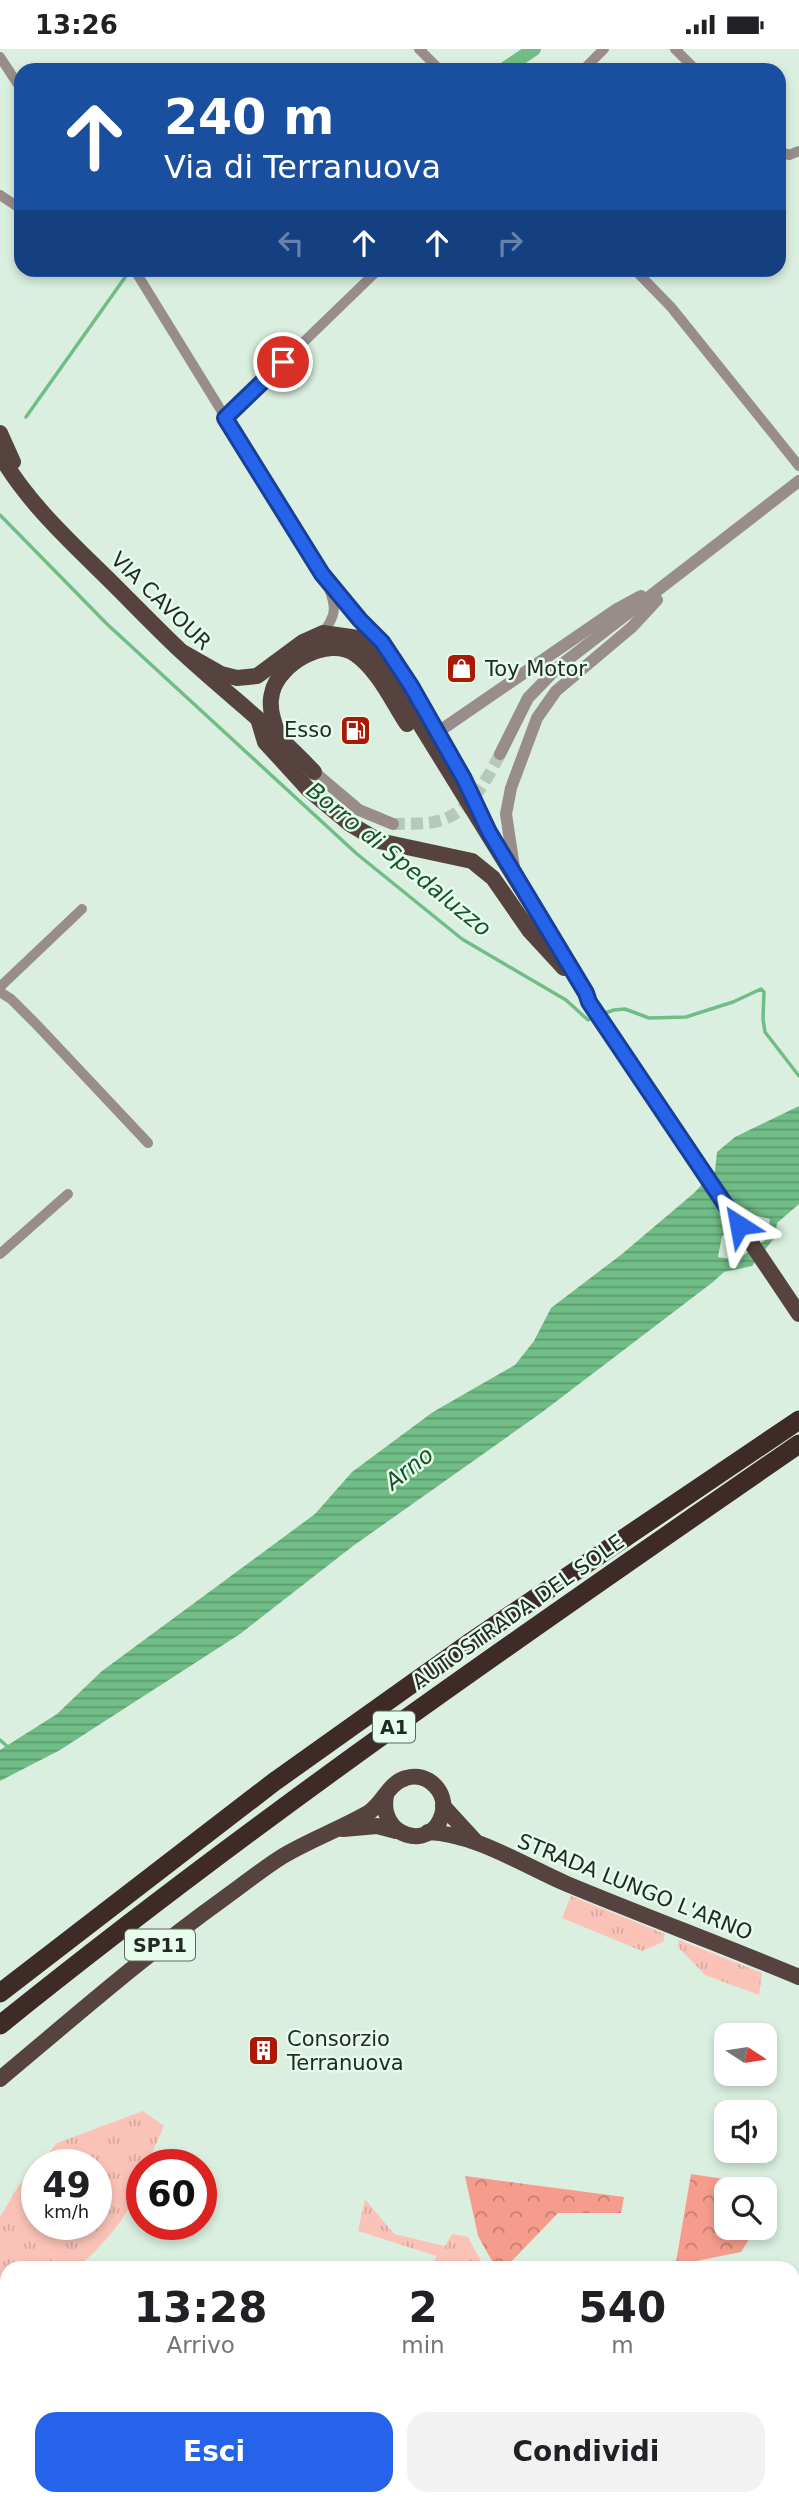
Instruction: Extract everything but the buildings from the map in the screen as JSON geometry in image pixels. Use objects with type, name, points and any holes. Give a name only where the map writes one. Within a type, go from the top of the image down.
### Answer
[{"type":"highway","name":"AUTOSTRADA DEL SOLE","points":[[0,1993],[274,1782],[472,1641],[799,1420]]},
{"type":"highway","name":"AUTOSTRADA DEL SOLE","points":[[0,2025],[101,1944],[288,1803],[484,1662],[799,1444]]},
{"type":"main road","name":"VIA CAVOUR","points":[[0,433],[38,507]]},
{"type":"main road","name":"VIA CAVOUR","points":[[0,455],[10,472],[60,532],[184,653],[278,736],[314,772]]},
{"type":"main road","points":[[184,653],[221,674],[237,678],[257,676],[303,642],[323,633],[358,638],[376,653],[515,874],[589,1002],[799,1314]]},
{"type":"main road","points":[[278,736],[270,710],[272,691],[280,676],[309,653],[325,648],[338,648],[353,653],[370,668],[564,969]]},
{"type":"main road","name":"VIA CAVOUR","points":[[259,722],[265,742],[308,789],[350,824],[379,841],[472,861],[493,877],[529,930],[564,969],[581,996],[589,1002]]},
{"type":"main road","points":[[415,1776],[424,1778],[438,1789],[443,1806],[438,1823],[428,1832],[414,1836],[397,1831],[385,1816],[386,1796],[397,1781],[415,1776]]},
{"type":"main road","name":"SP11","points":[[0,2079],[171,1937],[282,1857],[371,1811],[386,1796]]},
{"type":"main road","name":"STRADA LUNGO L'ARNO","points":[[443,1806],[478,1844]]},
{"type":"main road","name":"SP11","points":[[333,1830],[377,1826],[397,1831]]},
{"type":"main road","name":"STRADA LUNGO L'ARNO","points":[[428,1832],[443,1833],[478,1844],[568,1884],[799,1977]]},
{"type":"main road","points":[[777,1968],[799,1962]]},
{"type":"street","points":[[419,49],[433,63]]},
{"type":"street","points":[[590,63],[604,49]]},
{"type":"street","points":[[675,49],[689,63]]},
{"type":"street","points":[[0,57],[14,78]]},
{"type":"street","points":[[139,277],[322,574],[382,642],[438,732],[489,832]]},
{"type":"street","points":[[225,418],[371,277]]},
{"type":"street","points":[[642,277],[671,307],[799,466]]},
{"type":"street","points":[[500,754],[528,698],[547,678],[799,481]]},
{"type":"street","points":[[322,574],[333,600],[334,616],[323,633]]},
{"type":"street","points":[[438,732],[617,609],[679,576]]},
{"type":"street","points":[[515,874],[506,814],[511,788],[537,718],[556,691],[632,627],[679,576]]},
{"type":"street","points":[[314,772],[359,810],[393,824]]},
{"type":"street","points":[[82,909],[0,990],[37,1025],[148,1143]]},
{"type":"street","points":[[0,1254],[68,1194]]},
{"type":"green space","points":[[571,1896],[665,1934],[663,1942],[642,1951],[562,1918]]},
{"type":"green space","points":[[679,1940],[762,1973],[759,1995],[705,1975],[678,1947]]},
{"type":"green space","points":[[143,2111],[164,2126],[154,2149],[126,2149],[126,2213],[112,2232],[112,2149],[52,2149],[57,2143]]},
{"type":"green space","points":[[691,2174],[714,2178],[714,2240],[748,2240],[741,2252],[696,2261],[676,2261]]},
{"type":"green space","points":[[465,2176],[624,2197],[621,2213],[558,2213],[512,2261],[492,2261],[478,2236]]},
{"type":"green space","points":[[21,2183],[21,2240],[106,2240],[85,2261],[0,2261],[0,2217]]},
{"type":"green space","points":[[365,2199],[394,2234],[445,2246],[452,2234],[468,2237],[481,2261],[434,2261],[436,2256],[358,2231]]},
{"type":"water","name":"Arno","points":[[799,1106],[799,1204],[777,1223],[775,1237],[752,1266],[724,1272],[541,1413],[353,1546],[240,1634],[60,1750],[0,1781],[0,1750],[57,1714],[102,1671],[315,1514],[352,1472],[433,1412],[515,1365],[534,1341],[551,1308],[622,1254],[694,1193],[715,1171],[717,1152],[735,1137]],"holes":[[[754,1215],[770,1219],[768,1238],[737,1260],[718,1257],[722,1236]]]},
{"type":"waterway","points":[[513,63],[534,49]]},
{"type":"waterway","points":[[26,417],[125,277]]},
{"type":"waterway","name":"Borro di Spedaluzzo","points":[[0,515],[107,624],[357,854],[462,939],[566,1000],[588,1020],[595,1017]]},
{"type":"waterway","name":"Borro di Spedaluzzo","points":[[602,1014],[625,1009],[649,1018],[686,1017],[733,1002],[761,989],[764,992],[765,1032],[799,1076]]},
{"type":"waterway","points":[[0,1740],[9,1748]]},
{"type":"tunnel","points":[[393,824],[433,822],[459,811],[476,795],[500,754]]},
{"type":"place","name":"Toy Motor","points":[[462,669]]},
{"type":"place","name":"Esso","points":[[355,730]]},
{"type":"place","name":"Consorzio Terranuova","points":[[264,2051]]},
{"type":"route","points":[[283,362],[225,418],[322,574],[382,642],[411,686],[464,779],[489,832],[553,936],[589,1002],[739,1225]]}]
